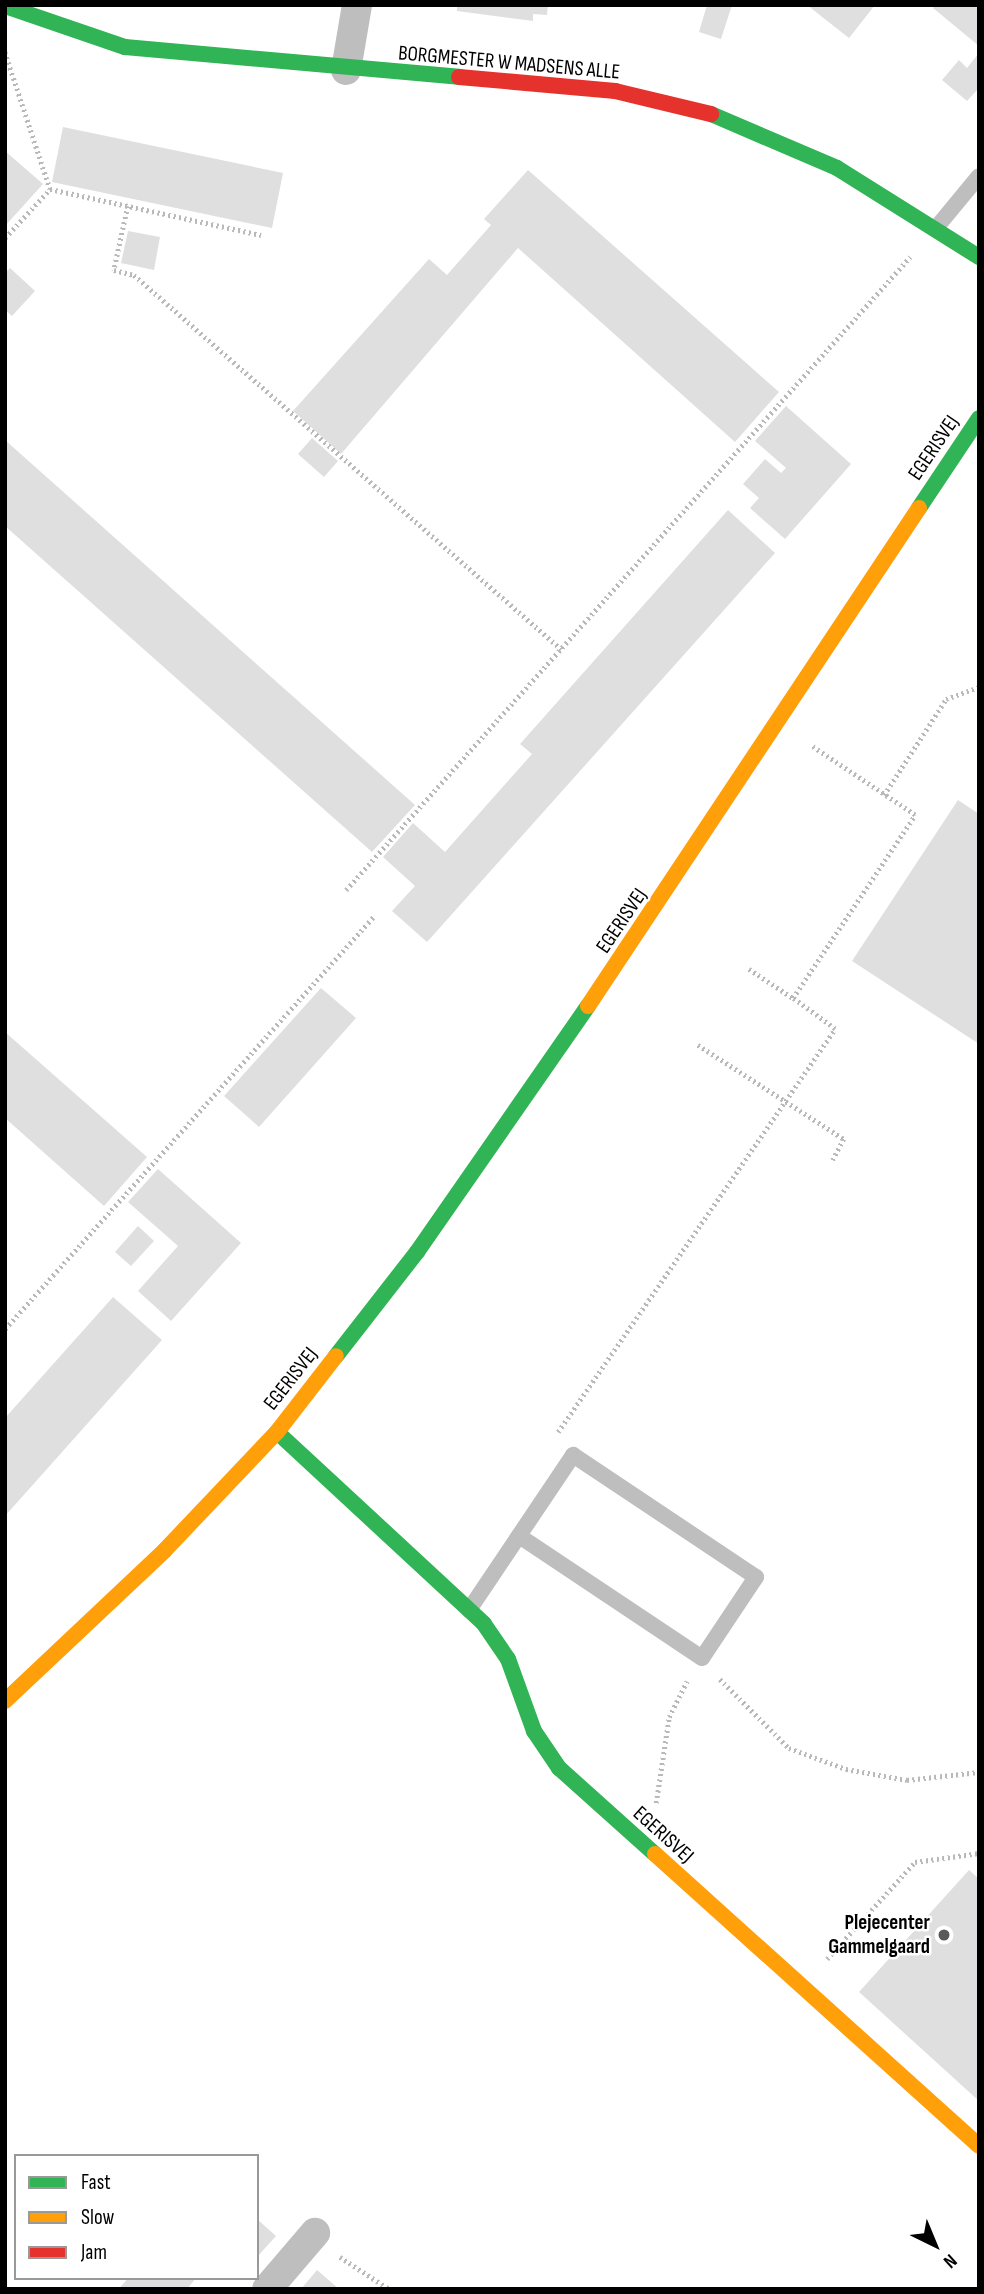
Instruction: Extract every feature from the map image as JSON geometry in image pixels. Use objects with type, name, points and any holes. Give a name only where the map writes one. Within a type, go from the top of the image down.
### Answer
[{"type":"street","points":[[346,70],[357,5]]},
{"type":"street","name":"BORGMESTER W MADSENS ALLE","points":[[5,6],[125,47],[346,70],[615,91],[719,116],[837,168],[979,257]]},
{"type":"street","name":"EGERISVEJ","points":[[5,1701],[165,1550],[277,1432],[417,1252],[549,1066],[979,418]]},
{"type":"street","name":"EGERISVEJ","points":[[277,1432],[469,1610],[509,1659],[534,1731],[559,1768],[979,2146]]},
{"type":"street","points":[[267,2289],[315,2233]]},
{"type":"lane","points":[[936,228],[979,176]]},
{"type":"lane","points":[[956,452],[979,453]]},
{"type":"lane","points":[[469,1610],[573,1455],[756,1577],[702,1658],[519,1536]]},
{"type":"path","points":[[5,52],[50,189]]},
{"type":"path","points":[[50,189],[261,235]]},
{"type":"path","points":[[5,238],[50,189]]},
{"type":"path","points":[[128,206],[114,270],[134,275],[561,649]]},
{"type":"path","points":[[346,890],[936,228]]},
{"type":"path","points":[[884,794],[946,699],[979,687]]},
{"type":"path","points":[[777,723],[915,815],[793,998]]},
{"type":"path","points":[[5,1329],[375,915]]},
{"type":"path","points":[[551,1443],[835,1029],[749,969]]},
{"type":"path","points":[[698,1045],[844,1139],[834,1160]]},
{"type":"path","points":[[645,1847],[669,1717],[702,1658],[753,1717],[789,1748],[846,1769],[907,1780],[979,1772]]},
{"type":"path","points":[[802,1987],[915,1862],[979,1853]]},
{"type":"path","points":[[315,2233],[341,2259],[389,2289]]},
{"type":"building","points":[[457,5],[548,5],[547,15],[533,14],[533,21],[457,11]]},
{"type":"building","points":[[707,5],[732,5],[721,39],[699,32]]},
{"type":"building","points":[[807,5],[875,5],[849,38]]},
{"type":"building","points":[[935,5],[979,5],[979,46],[933,8]]},
{"type":"building","points":[[979,53],[979,88],[967,101],[942,80],[959,60],[967,68]]},
{"type":"building","points":[[63,127],[283,173],[272,228],[52,182]]},
{"type":"building","points":[[5,151],[43,184],[5,226]]},
{"type":"building","points":[[528,170],[779,392],[735,442],[518,248],[341,454],[293,411],[429,259],[447,275],[491,225],[484,219]]},
{"type":"building","points":[[128,231],[160,237],[154,270],[121,263]]},
{"type":"building","points":[[10,268],[35,291],[12,316],[5,310],[5,273]]},
{"type":"building","points":[[786,406],[851,464],[785,539],[750,508],[759,498],[743,484],[765,459],[781,473],[786,468],[755,441]]},
{"type":"building","points":[[312,438],[338,461],[324,477],[298,454]]},
{"type":"building","points":[[5,440],[415,805],[372,852],[5,526]]},
{"type":"building","points":[[728,510],[775,553],[427,942],[392,911],[415,886],[383,857],[413,823],[445,852],[532,754],[520,744]]},
{"type":"building","points":[[958,800],[979,814],[979,1044],[852,961]]},
{"type":"building","points":[[321,988],[356,1018],[259,1127],[224,1096]]},
{"type":"building","points":[[5,1032],[147,1157],[104,1206],[5,1118]]},
{"type":"building","points":[[158,1169],[241,1243],[171,1321],[138,1291],[178,1246],[128,1202]]},
{"type":"building","points":[[138,1226],[154,1241],[131,1266],[115,1252]]},
{"type":"building","points":[[113,1297],[162,1340],[5,1516],[5,1418]]},
{"type":"building","name":"Plejecenter Gammelgaard","points":[[969,1870],[979,1879],[979,2101],[859,1992]]},
{"type":"building","points":[[259,2221],[276,2236],[259,2255]]},
{"type":"building","points":[[317,2270],[339,2289],[301,2289]]},
{"type":"building","points":[[126,2280],[194,2280],[187,2289],[119,2289]]},
{"type":"traffic: fast","points":[[5,6],[125,47],[459,77]]},
{"type":"traffic: fast","points":[[711,114],[837,168],[979,257]]},
{"type":"traffic: fast","points":[[919,508],[979,418]]},
{"type":"traffic: fast","points":[[336,1356],[417,1252],[588,1006]]},
{"type":"traffic: fast","points":[[277,1432],[484,1624],[508,1659],[534,1731],[559,1768],[655,1854]]},
{"type":"traffic: slow","points":[[588,1006],[919,508]]},
{"type":"traffic: slow","points":[[5,1701],[165,1550],[277,1432],[336,1356]]},
{"type":"traffic: slow","points":[[655,1854],[979,2146]]},
{"type":"traffic: jam","points":[[459,77],[615,91],[711,114]]},
{"type":"place","name":"Plejecenter Gammelgaard","points":[[944,1935]]}]
